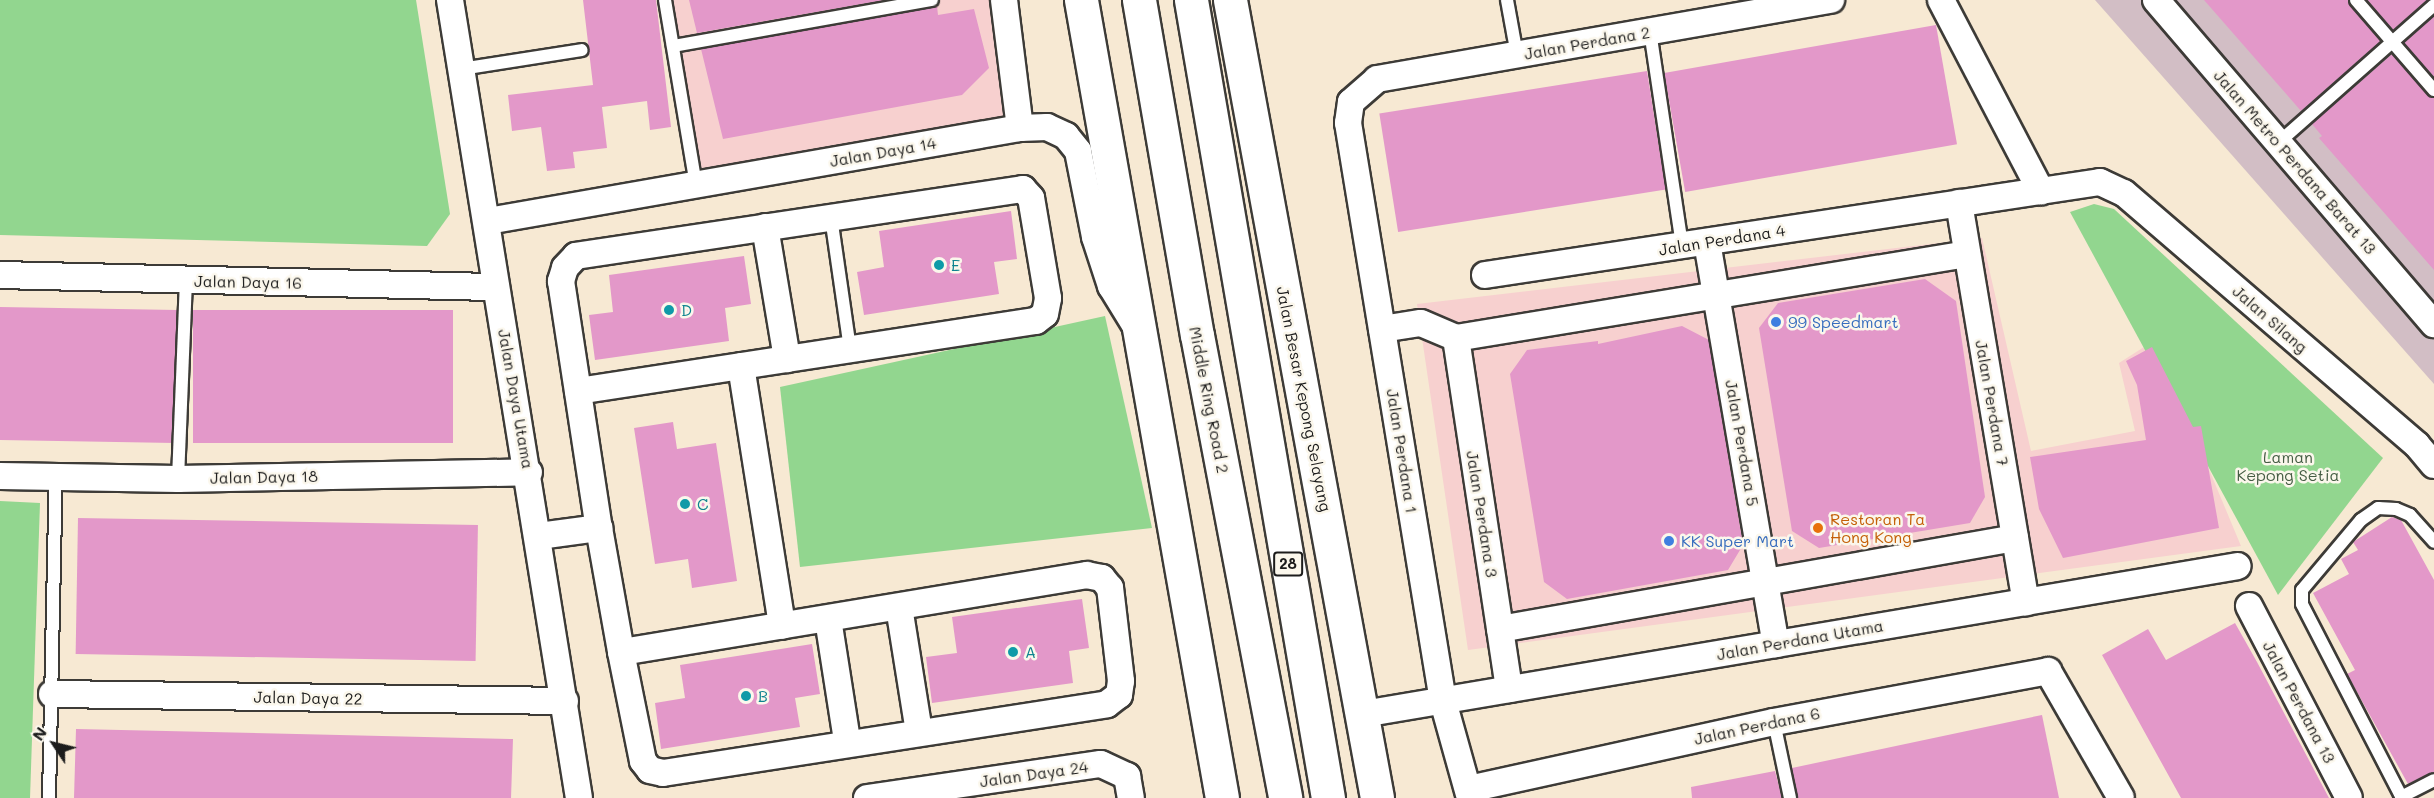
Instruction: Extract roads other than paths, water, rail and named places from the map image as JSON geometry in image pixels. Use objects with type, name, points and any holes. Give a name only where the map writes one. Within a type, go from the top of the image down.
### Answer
[{"type":"main road","points":[[1081,0],[1222,798]]},
{"type":"main road","name":"Middle Ring Road 2","points":[[1139,0],[1197,335],[1285,798]]},
{"type":"main road","name":"28","points":[[1191,0],[1328,798]]},
{"type":"main road","name":"Jalan Besar Kepong Selayang","points":[[1230,0],[1377,798]]},
{"type":"street","name":"Jalan Daya Utama","points":[[450,0],[488,221],[496,286],[529,472],[579,798]]},
{"type":"street","points":[[1005,0],[1020,128]]},
{"type":"street","name":"Jalan Perdana 2","points":[[1351,102],[1377,79],[1831,0]]},
{"type":"street","points":[[1941,0],[2041,191]]},
{"type":"street","name":"Jalan Metro Perdana Barat 13","points":[[2156,0],[2434,324]]},
{"type":"street","name":"Jalan Perdana 1","points":[[1351,102],[1348,123],[1443,700],[1469,794]]},
{"type":"street","name":"Jalan Daya 14","points":[[488,221],[1020,128],[1047,127],[1066,136],[1078,150],[1095,237],[1111,286],[1140,332]]},
{"type":"street","name":"Jalan Perdana 4","points":[[1485,276],[2100,182]]},
{"type":"street","name":"Jalan Silang","points":[[2100,182],[2124,193],[2425,439],[2434,465]]},
{"type":"street","points":[[578,391],[1036,321],[1045,314],[1048,298],[1031,198],[1023,189],[576,256],[566,268],[561,281],[578,391],[600,528],[621,652],[643,761],[650,770],[663,773],[847,741],[1107,704],[1119,696],[1121,681],[1110,588],[1102,578],[1087,575],[621,652]]},
{"type":"street","name":"Jalan Perdana 7","points":[[1959,203],[2026,602]]},
{"type":"street","points":[[765,227],[787,359]]},
{"type":"street","name":"Jalan Perdana 5","points":[[1695,244],[1716,295],[1776,644]]},
{"type":"street","points":[[1382,329],[1421,323],[1456,338],[1967,254]]},
{"type":"street","name":"Jalan Daya 16","points":[[0,275],[186,281],[496,286]]},
{"type":"street","name":"Jalan Perdana 3","points":[[1456,338],[1509,689]]},
{"type":"street","points":[[741,366],[782,626]]},
{"type":"street","name":"Jalan Daya 18","points":[[0,476],[178,479],[529,472]]},
{"type":"street","points":[[539,536],[600,528]]},
{"type":"street","points":[[1500,629],[2015,538]]},
{"type":"street","name":"Jalan Perdana Utama","points":[[1363,714],[2238,566]]},
{"type":"street","name":"Jalan Perdana 13","points":[[2249,606],[2349,798]]},
{"type":"street","points":[[899,607],[919,732]]},
{"type":"street","points":[[828,619],[847,741]]},
{"type":"street","name":"Jalan Perdana 6","points":[[1469,794],[1774,722],[2048,671],[2121,798]]},
{"type":"street","name":"Jalan Daya 22","points":[[52,694],[565,701]]},
{"type":"street","name":"Jalan Daya 24","points":[[867,798],[924,794],[1101,764],[1129,787]]},
{"type":"lane","points":[[665,0],[696,185]]},
{"type":"lane","points":[[673,46],[932,0]]},
{"type":"lane","points":[[1507,0],[1517,55]]},
{"type":"lane","points":[[2356,0],[2434,90]]},
{"type":"lane","points":[[2278,143],[2434,5]]},
{"type":"lane","points":[[1650,31],[1695,244]]},
{"type":"lane","points":[[461,69],[582,50]]},
{"type":"lane","points":[[831,217],[850,349]]},
{"type":"lane","points":[[178,479],[186,281]]},
{"type":"lane","points":[[49,798],[56,477]]},
{"type":"lane","points":[[2434,542],[2410,516],[2378,508],[2361,520],[2302,590],[2302,604],[2402,797],[2434,780]]},
{"type":"lane","points":[[1774,722],[1790,798]]},
{"type":"place","name":"E","points":[[939,265]]},
{"type":"place","name":"D","points":[[669,310]]},
{"type":"place","name":"99 Speedmart","points":[[1776,322]]},
{"type":"place","name":"C","points":[[685,504]]},
{"type":"place","name":"Restoran Ta Hong Kong","points":[[1818,528]]},
{"type":"place","name":"KK Super Mart","points":[[1669,541]]},
{"type":"place","name":"A","points":[[1013,652]]},
{"type":"place","name":"B","points":[[746,696]]},
{"type":"park label","name":"Laman Kepong Setia","points":[[2288,466]]}]
